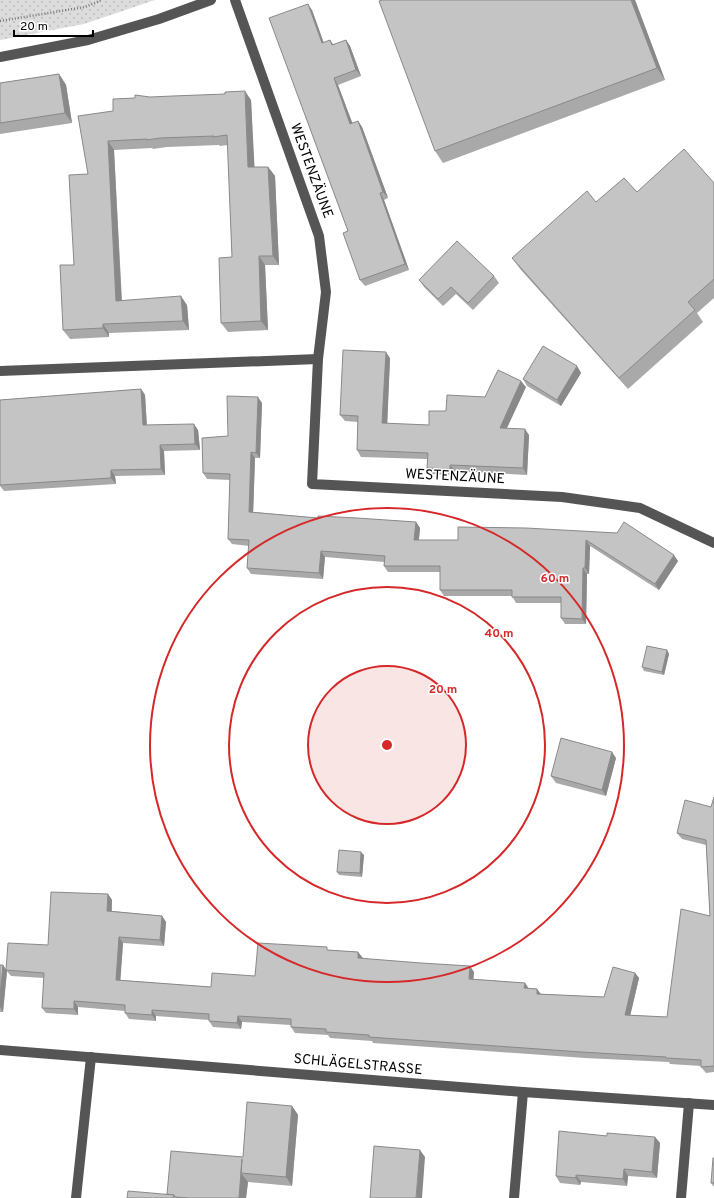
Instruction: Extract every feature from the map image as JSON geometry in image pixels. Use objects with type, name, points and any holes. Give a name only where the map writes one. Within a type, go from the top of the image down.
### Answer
[{"type":"street","points":[[0,57],[88,40],[159,19],[211,0]]},
{"type":"street","name":"WESTENZÄUNE","points":[[234,0],[319,236],[326,292],[318,359],[312,484],[562,496],[640,508],[714,543]]},
{"type":"street","points":[[0,371],[318,359]]},
{"type":"street","name":"SCHLÄGELSTRASSE","points":[[0,1050],[523,1092],[714,1104]]},
{"type":"street","points":[[76,1198],[91,1057]]},
{"type":"street","points":[[514,1198],[523,1092]]},
{"type":"street","points":[[681,1198],[689,1103]]},
{"type":"path","points":[[0,21],[85,7],[102,0]]},
{"type":"shaded area","points":[[0,0],[155,0],[84,24],[0,40]]},
{"type":"building","points":[[631,0],[657,68],[435,151],[379,1]]},
{"type":"building","points":[[308,4],[322,43],[330,40],[332,45],[346,40],[356,70],[334,78],[350,124],[358,121],[383,192],[380,193],[405,264],[360,280],[343,233],[348,231],[269,18]]},
{"type":"building","points":[[59,74],[65,113],[0,123],[0,83]]},
{"type":"building","points":[[245,91],[248,167],[268,167],[273,256],[259,256],[261,321],[221,323],[219,258],[232,257],[227,135],[213,137],[214,136],[160,138],[147,140],[108,141],[116,301],[181,296],[183,321],[103,324],[103,328],[63,330],[60,265],[74,265],[69,175],[88,174],[78,116],[113,111],[113,99],[135,98],[135,95],[150,97],[225,94],[225,92]]},
{"type":"building","points":[[684,149],[714,183],[714,279],[688,302],[695,310],[619,378],[512,258],[587,191],[596,202],[624,178],[637,192]]},
{"type":"building","points":[[457,241],[494,276],[468,303],[451,287],[438,299],[419,280]]},
{"type":"building","points":[[543,346],[577,366],[557,400],[523,379]]},
{"type":"building","points":[[343,350],[386,352],[382,423],[429,425],[429,411],[446,411],[447,395],[485,397],[498,370],[521,381],[500,428],[525,429],[523,468],[450,465],[450,469],[427,468],[428,453],[357,450],[358,416],[340,415]]},
{"type":"building","points":[[141,389],[143,425],[194,424],[195,444],[160,445],[161,469],[111,470],[111,478],[0,485],[0,400]]},
{"type":"building","points":[[227,396],[258,397],[256,453],[251,452],[249,512],[318,518],[318,516],[416,522],[414,540],[458,540],[458,527],[526,528],[617,533],[624,522],[674,555],[655,584],[586,540],[585,568],[583,568],[582,619],[561,618],[561,597],[512,597],[512,590],[440,590],[440,566],[384,566],[385,556],[321,551],[319,573],[247,568],[249,540],[228,539],[230,474],[203,473],[202,438],[228,436]]},
{"type":"building","points":[[647,646],[667,650],[662,672],[642,667]]},
{"type":"building","points":[[561,738],[612,752],[602,790],[551,776]]},
{"type":"building","points":[[714,797],[714,1066],[701,1067],[701,1060],[666,1057],[369,1037],[369,1035],[326,1032],[326,1029],[291,1027],[291,1019],[238,1016],[237,1023],[209,1021],[209,1014],[152,1010],[152,1015],[125,1013],[125,1005],[74,1001],[74,1009],[42,1008],[44,973],[6,970],[8,943],[48,945],[51,892],[108,894],[107,911],[162,916],[160,940],[119,937],[116,980],[211,987],[212,973],[255,976],[258,943],[327,947],[327,950],[358,952],[358,958],[470,966],[469,979],[525,983],[524,988],[537,989],[537,994],[604,997],[613,967],[635,973],[625,1015],[667,1017],[681,909],[710,916],[706,840],[677,833],[685,800],[711,807]]},
{"type":"building","points":[[339,850],[361,852],[360,873],[337,872]]},
{"type":"building","points":[[0,965],[3,965],[0,996]]},
{"type":"building","points":[[247,1102],[292,1106],[286,1177],[241,1173],[242,1159],[239,1198],[190,1198],[175,1197],[174,1195],[167,1194],[171,1151],[243,1157]]},
{"type":"building","points":[[559,1131],[607,1136],[607,1133],[655,1137],[652,1172],[624,1169],[623,1179],[576,1175],[576,1178],[556,1176]]},
{"type":"building","points":[[374,1146],[420,1150],[416,1198],[370,1198]]},
{"type":"building","points":[[713,1158],[714,1183],[711,1183]]},
{"type":"building","points":[[128,1191],[174,1195],[173,1198],[127,1198]]}]
